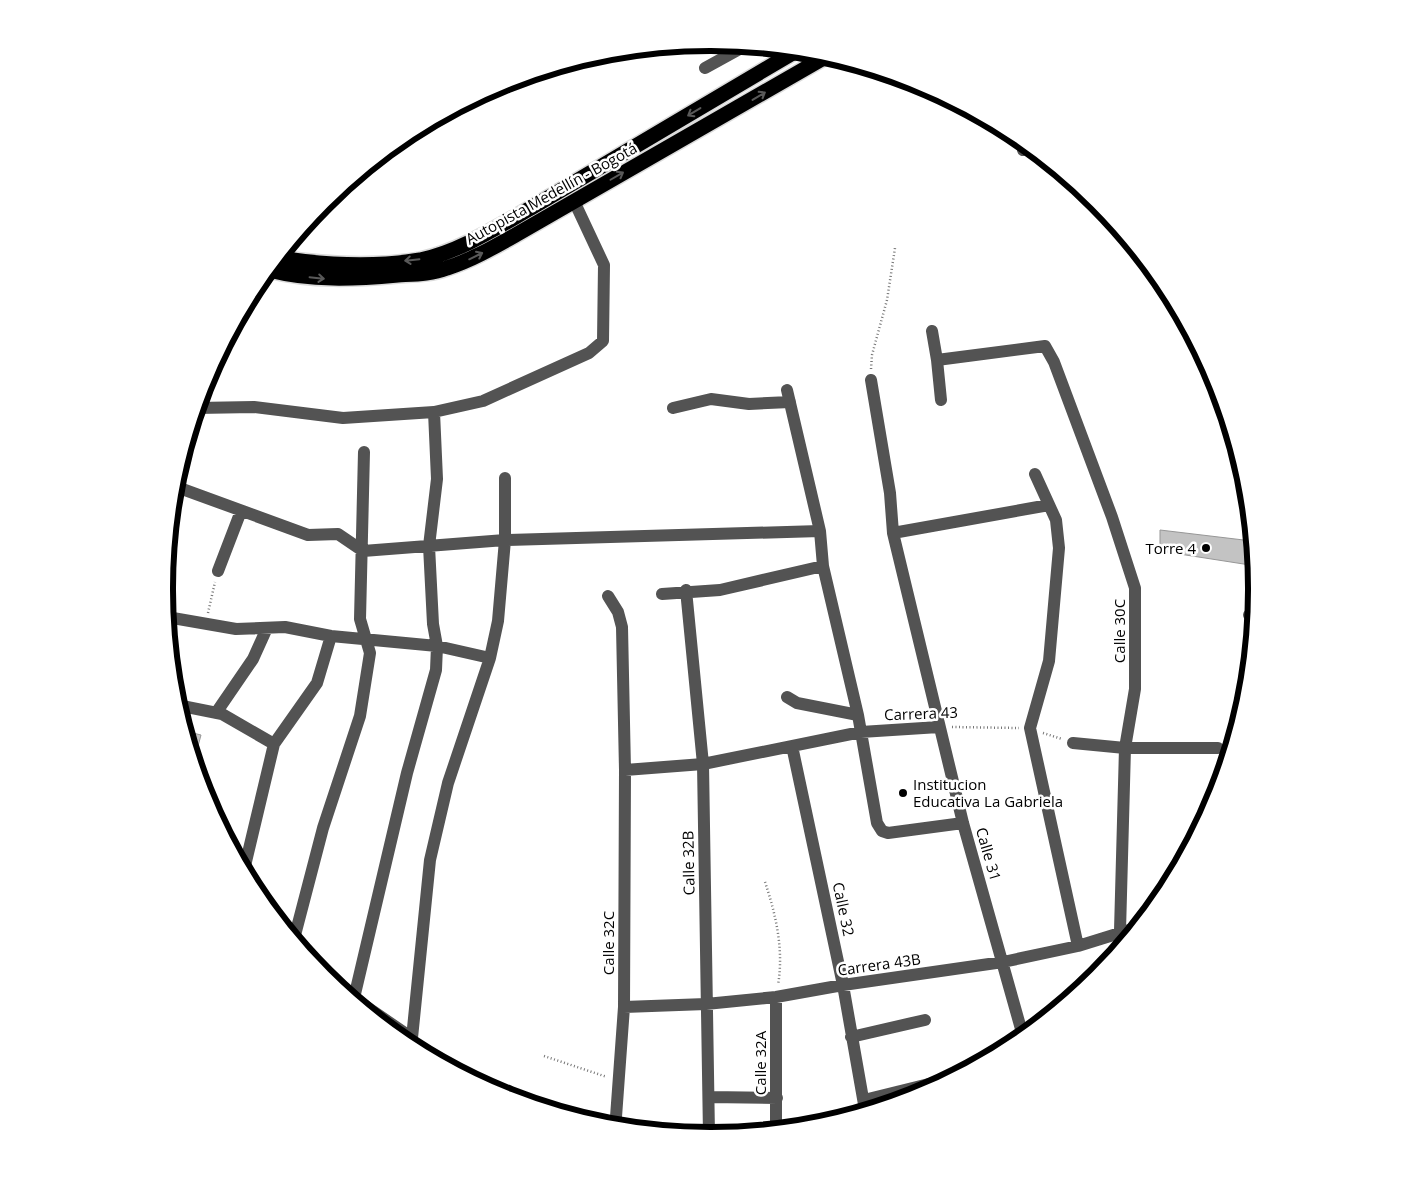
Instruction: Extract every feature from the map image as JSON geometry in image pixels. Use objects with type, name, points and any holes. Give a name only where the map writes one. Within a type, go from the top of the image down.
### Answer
[{"type":"highway","name":"Autopista Medellín - Bogotá","points":[[286,259],[346,265],[381,263],[420,260],[456,248],[488,233],[786,57]]},
{"type":"highway","name":"Autopista Medellín - Bogotá","points":[[277,272],[289,275],[343,280],[432,272],[475,257],[816,62]]},
{"type":"street","points":[[705,68],[735,52]]},
{"type":"street","points":[[204,408],[254,407],[343,418],[434,412],[483,401],[588,353],[603,341],[604,265],[574,201]]},
{"type":"street","points":[[932,331],[941,400]]},
{"type":"street","name":"Calle 30C","points":[[937,360],[1045,346],[1054,362],[1112,517],[1135,588],[1135,690],[1125,748],[1120,931]]},
{"type":"street","name":"Calle 31","points":[[871,380],[890,493],[893,534],[963,823],[1021,1028]]},
{"type":"street","points":[[673,408],[711,399],[749,404],[789,396],[820,531],[823,566],[858,715],[878,823],[882,831],[888,833],[963,823]]},
{"type":"street","points":[[355,992],[407,773],[436,670],[438,646],[433,624],[430,546],[437,479],[434,412]]},
{"type":"street","points":[[296,931],[323,828],[360,716],[370,653],[364,638],[360,619],[364,452]]},
{"type":"street","points":[[1035,474],[1056,520],[1059,548],[1049,661],[1030,728],[1078,946]]},
{"type":"street","points":[[411,1035],[430,860],[448,783],[490,658],[498,621],[505,540],[505,478]]},
{"type":"street","points":[[182,489],[308,535],[338,534],[363,551],[505,540],[820,531]]},
{"type":"street","points":[[893,534],[1049,505]]},
{"type":"street","points":[[218,571],[241,510]]},
{"type":"street","points":[[662,594],[686,590],[720,590],[823,566]]},
{"type":"street","name":"Calle 32B","points":[[686,590],[703,764],[709,1127]]},
{"type":"street","name":"Calle 32C","points":[[608,596],[618,612],[622,627],[625,770],[624,1007],[616,1117]]},
{"type":"street","points":[[174,619],[205,626],[236,629],[285,626],[330,636],[438,646],[490,658]]},
{"type":"street","points":[[216,713],[253,659],[267,628]]},
{"type":"street","points":[[246,860],[274,744],[317,683],[330,636]]},
{"type":"street","points":[[787,697],[797,703],[858,715]]},
{"type":"street","points":[[186,707],[222,714],[274,744]]},
{"type":"street","name":"Carrera 43","points":[[625,770],[703,764],[861,732],[939,727]]},
{"type":"street","points":[[1073,743],[1125,748],[1218,748]]},
{"type":"street","name":"Calle 32","points":[[792,746],[843,985],[865,1104]]},
{"type":"street","name":"Carrera 43B","points":[[624,1007],[706,1004],[776,997],[843,985],[1003,962],[1078,946],[1126,930]]},
{"type":"street","name":"Calle 32A","points":[[776,997],[776,1123]]},
{"type":"street","points":[[851,1037],[925,1020]]},
{"type":"street","points":[[709,1097],[777,1098]]},
{"type":"path","points":[[871,380],[872,355],[887,300],[895,248]]},
{"type":"path","points":[[205,626],[218,571]]},
{"type":"path","name":"Carrera 43","points":[[939,727],[1030,728],[1073,743]]},
{"type":"path","points":[[765,882],[777,917],[781,969],[776,997]]},
{"type":"path","points":[[544,1056],[618,1081]]},
{"type":"building","name":"Torre 4","points":[[1160,530],[1246,540],[1247,565],[1160,551]]},
{"type":"building","points":[[192,733],[201,735],[197,749]]},
{"type":"place","name":"Torre 4","points":[[1206,548]]},
{"type":"place","name":"Institucion Educativa La Gabriela","points":[[903,793]]}]
